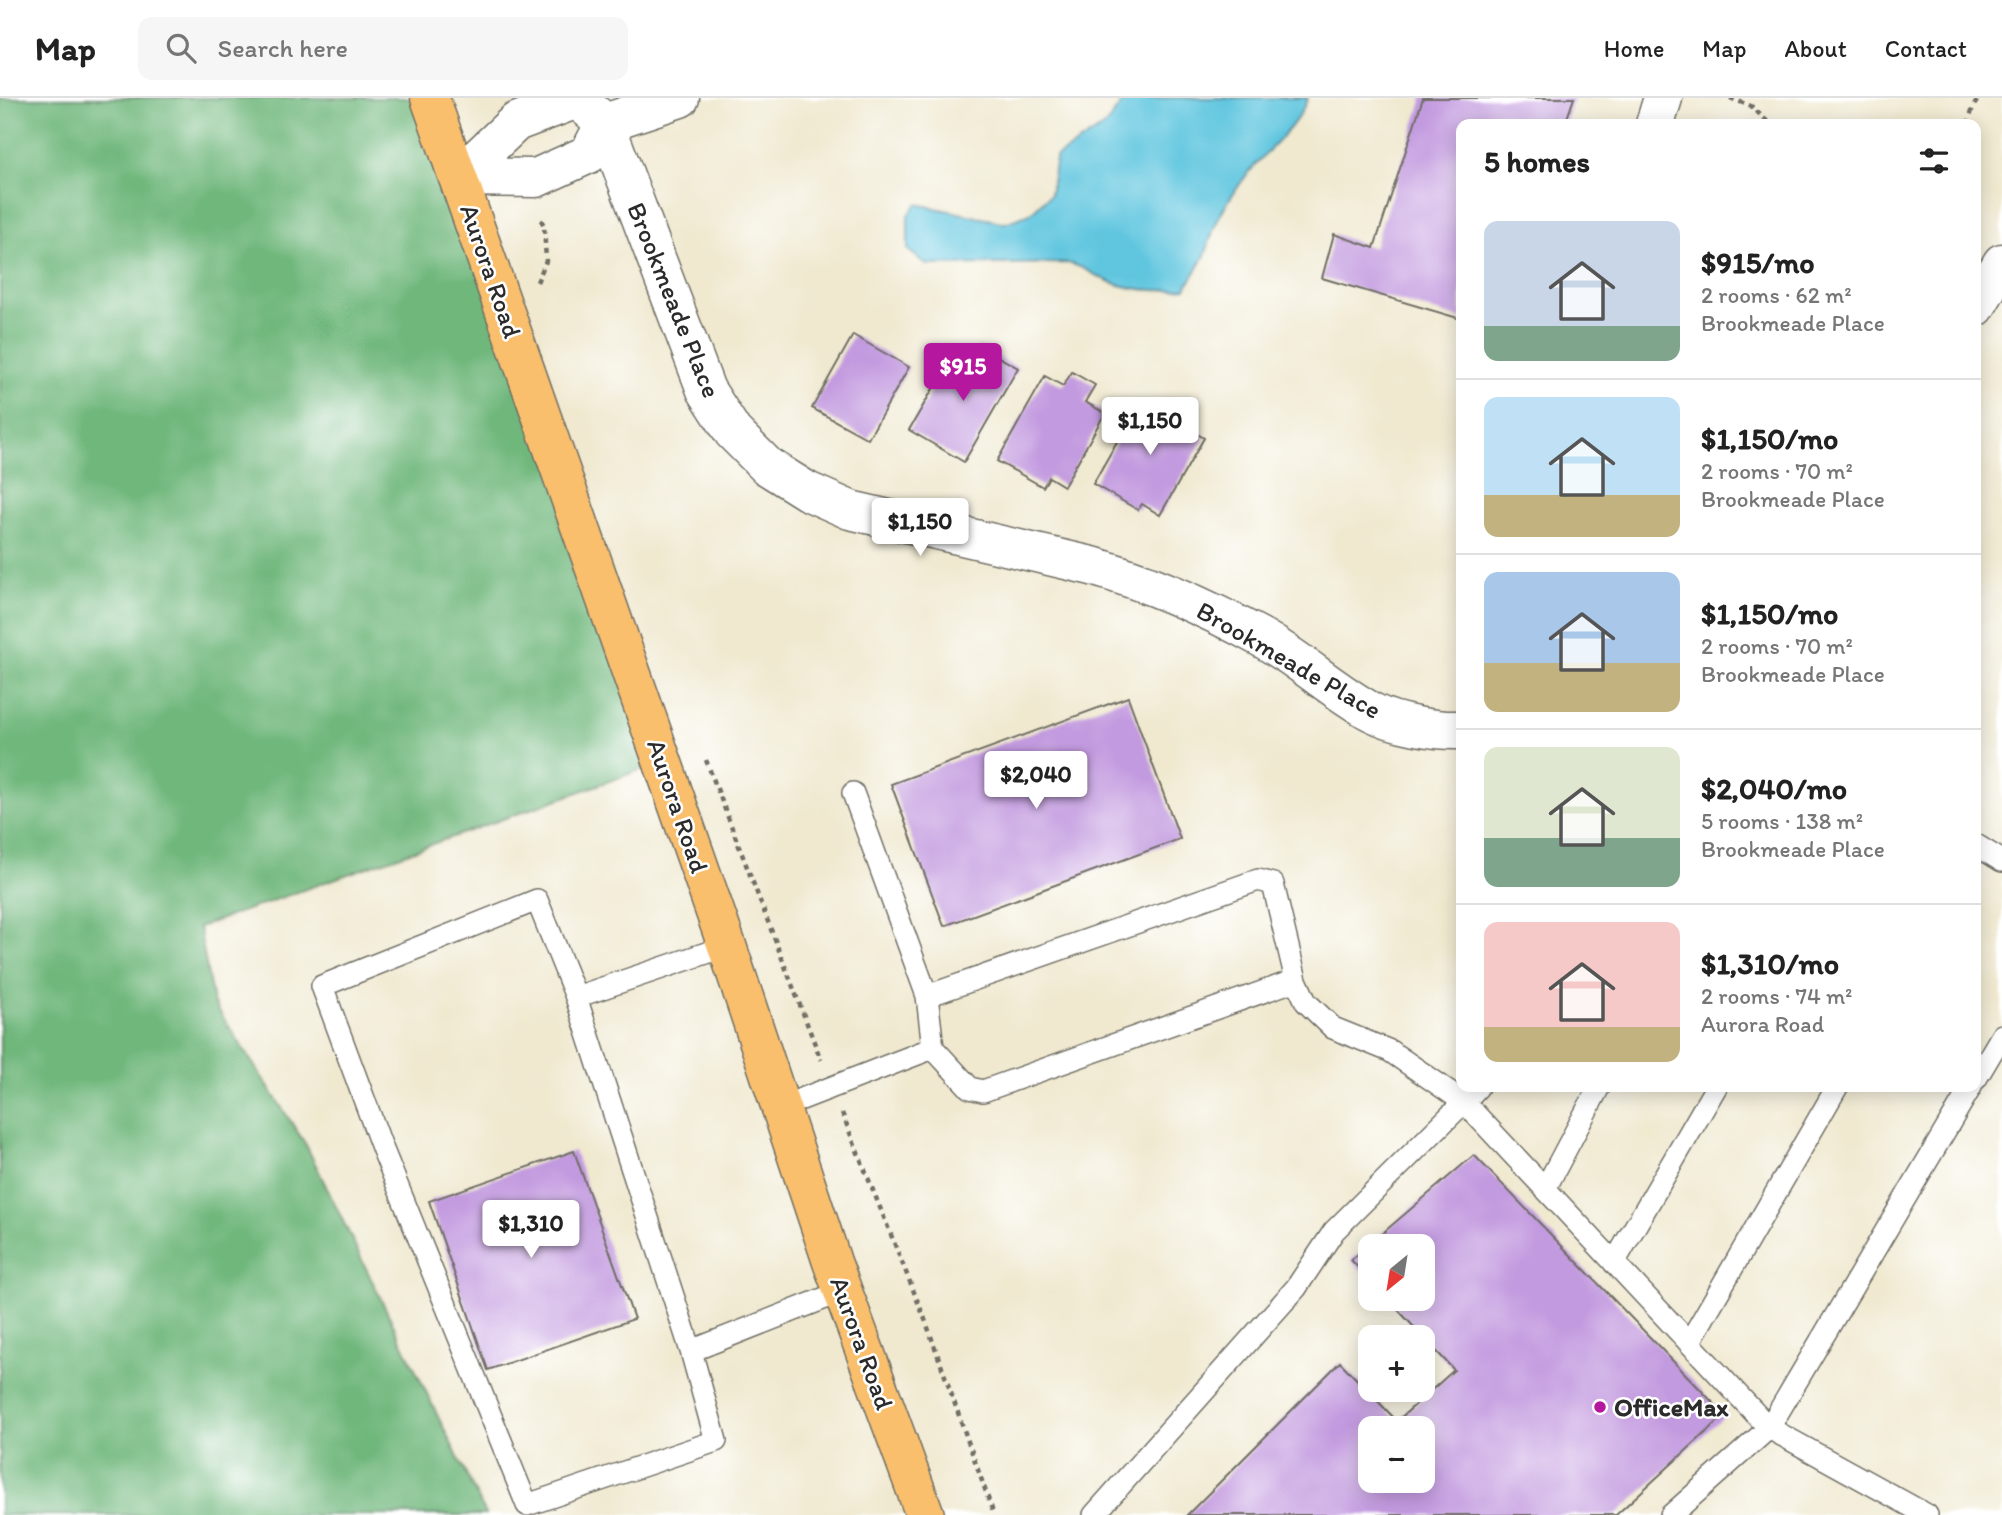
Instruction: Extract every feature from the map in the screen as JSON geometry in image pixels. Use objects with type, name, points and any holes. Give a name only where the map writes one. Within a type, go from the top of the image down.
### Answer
[{"type":"main road","name":"Aurora Road","points":[[430,98],[727,946],[843,1291],[925,1515]]},
{"type":"street","points":[[458,177],[536,178],[589,154],[605,123],[680,98]]},
{"type":"street","points":[[1657,119],[1663,98]]},
{"type":"street","points":[[458,177],[516,122],[577,99],[605,123]]},
{"type":"street","name":"Brookmeade Place","points":[[605,123],[706,390],[733,432],[767,466],[807,491],[850,510],[1131,577],[1201,607],[1261,638],[1375,714],[1443,731],[1456,730]]},
{"type":"street","points":[[1981,299],[2002,263]]},
{"type":"lane","points":[[853,793],[927,996],[933,1048],[970,1088],[984,1091],[1296,980]]},
{"type":"lane","points":[[1981,850],[2002,861]]},
{"type":"lane","points":[[927,996],[1258,880],[1273,884],[1296,980],[1306,1002],[1332,1028],[1390,1051],[1456,1086]]},
{"type":"lane","points":[[537,900],[576,997],[691,1351],[716,1441],[527,1505],[383,1150],[322,986],[537,900]]},
{"type":"lane","points":[[576,997],[727,946]]},
{"type":"lane","points":[[1981,1071],[2002,1035]]},
{"type":"lane","points":[[781,1107],[933,1048]]},
{"type":"lane","points":[[1545,1189],[1596,1092]]},
{"type":"lane","points":[[1614,1263],[1713,1092]]},
{"type":"lane","points":[[1689,1343],[1834,1092]]},
{"type":"lane","points":[[1671,1515],[1769,1428],[1968,1092]]},
{"type":"lane","points":[[1094,1515],[1296,1287],[1334,1231],[1471,1094],[1545,1189],[1769,1428],[1927,1515]]},
{"type":"lane","points":[[691,1351],[843,1291]]},
{"type":"path","points":[[1730,98],[1751,106],[1765,119]]},
{"type":"path","points":[[1969,119],[1979,98]]},
{"type":"path","points":[[534,208],[544,225],[546,261],[535,287]]},
{"type":"path","points":[[705,757],[831,1088],[926,1322],[994,1515]]},
{"type":"green space","points":[[0,98],[430,98],[663,762],[199,927],[213,1002],[306,1145],[486,1515],[0,1515]]},
{"type":"water","points":[[1125,98],[1308,98],[1294,123],[1246,175],[1220,214],[1203,259],[1186,288],[1156,290],[1127,287],[1068,263],[927,265],[908,250],[908,215],[917,204],[1005,223],[1030,214],[1050,195],[1056,157],[1106,125]]},
{"type":"building","points":[[1423,98],[1574,98],[1567,119],[1456,119],[1456,318],[1322,278],[1334,234],[1374,248]]},
{"type":"building","points":[[853,335],[909,367],[868,439],[812,408]]},
{"type":"building","points":[[979,346],[1018,368],[964,462],[909,430],[951,358],[966,367]]},
{"type":"building","points":[[1072,372],[1095,385],[1085,402],[1105,413],[1064,486],[1049,477],[1043,487],[997,461],[1045,376],[1063,386]]},
{"type":"building","points":[[1168,398],[1191,411],[1182,425],[1204,438],[1160,515],[1142,504],[1138,510],[1093,484],[1140,401],[1160,412]]},
{"type":"building","points":[[1128,697],[1180,839],[944,926],[891,784]]},
{"type":"building","points":[[574,1151],[634,1319],[488,1370],[429,1201]]},
{"type":"building","points":[[1474,1155],[1725,1415],[1616,1515],[1187,1515],[1340,1362],[1358,1381],[1358,1402],[1379,1402],[1392,1416],[1358,1416],[1358,1493],[1435,1493],[1435,1416],[1403,1416],[1418,1402],[1435,1402],[1435,1387],[1454,1370],[1435,1350],[1435,1325],[1412,1325],[1399,1311],[1435,1311],[1435,1234],[1381,1234]]},
{"type":"building","points":[[1358,1254],[1358,1267],[1351,1260]]},
{"type":"place","name":"OfficeMax","points":[[1600,1407]]}]
